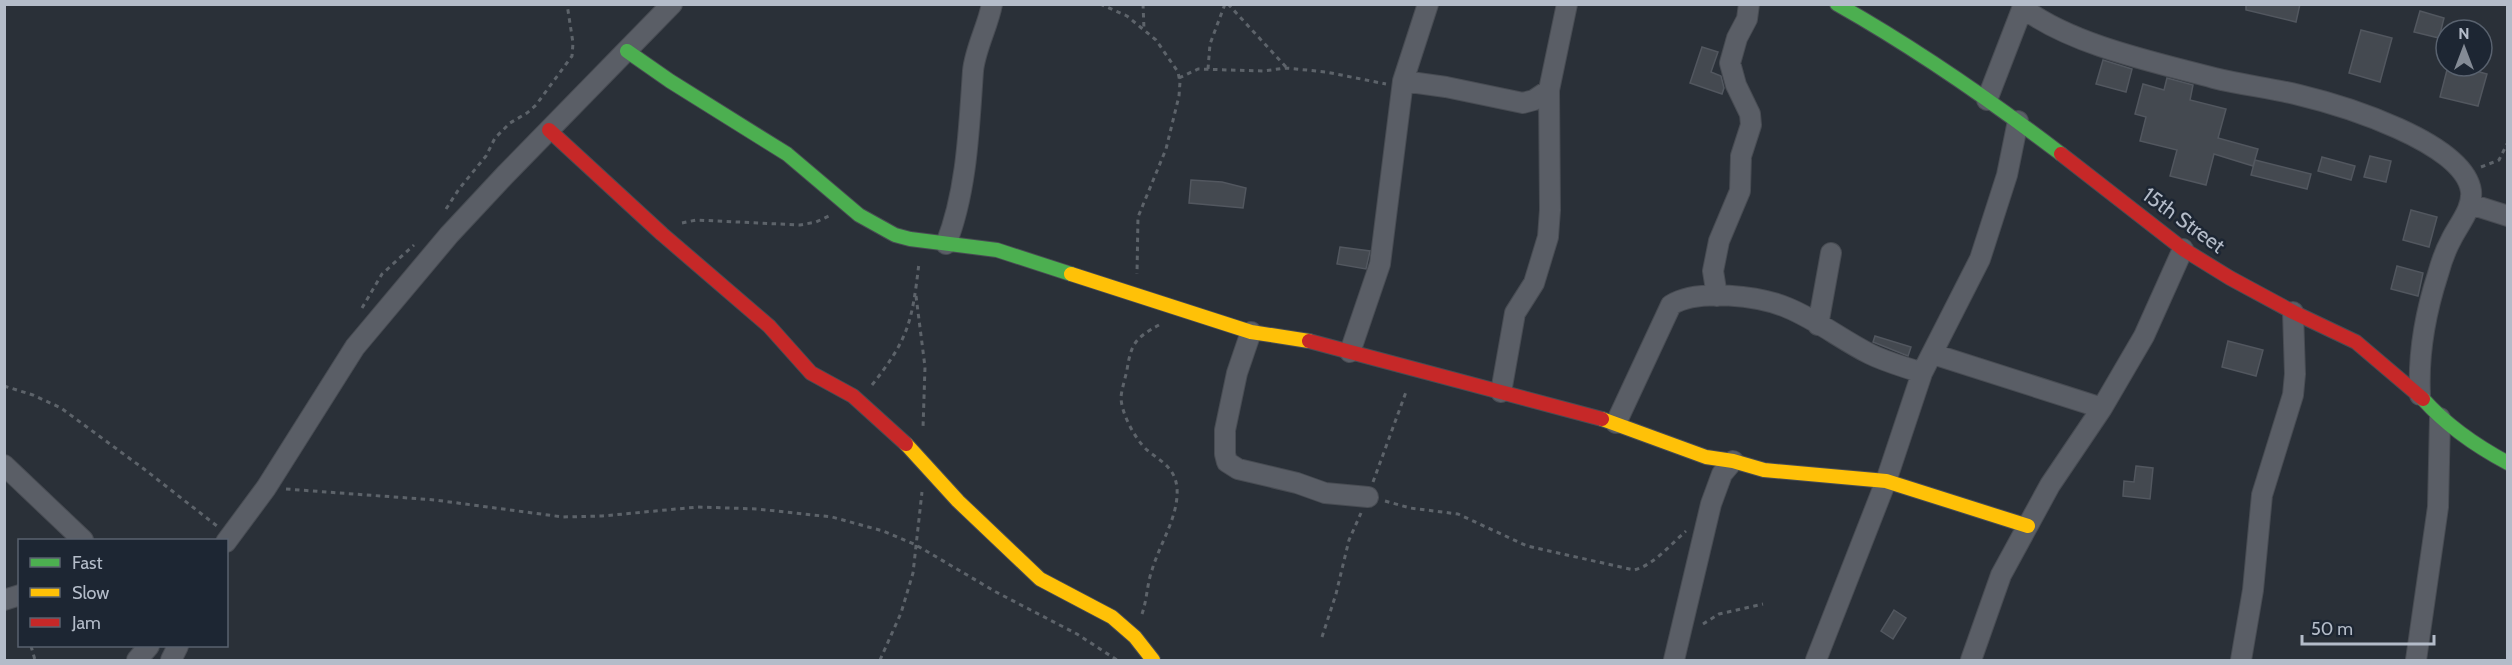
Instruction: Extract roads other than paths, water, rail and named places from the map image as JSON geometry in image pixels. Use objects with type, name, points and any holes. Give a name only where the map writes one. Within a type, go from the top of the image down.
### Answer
[{"type":"street","points":[[228,539],[266,488],[355,347],[449,235],[672,4]]},
{"type":"street","points":[[946,244],[954,223],[960,195],[969,137],[974,69],[992,4]]},
{"type":"street","points":[[1350,352],[1380,264],[1403,84],[1428,4]]},
{"type":"street","points":[[1501,392],[1515,313],[1534,283],[1544,258],[1548,237],[1550,210],[1549,90],[1567,4]]},
{"type":"street","points":[[1717,296],[1713,272],[1719,241],[1740,191],[1741,156],[1751,124],[1750,114],[1736,85],[1730,63],[1737,38],[1747,19],[1749,4]]},
{"type":"street","name":"15th Street","points":[[1837,4],[2018,121],[2183,249],[2230,278],[2293,312],[2356,342],[2420,395],[2440,418],[2485,451],[2508,463]]},
{"type":"street","points":[[1987,100],[2024,6],[2057,30],[2096,45],[2215,78],[2298,95],[2374,119],[2416,136],[2450,158],[2465,174],[2470,184],[2470,204],[2450,242],[2435,285],[2422,340],[2419,363],[2420,395]]},
{"type":"street","points":[[627,51],[670,81],[787,154],[850,207],[881,229],[910,240],[997,250],[1251,332],[1304,340],[1616,423],[1706,457],[1733,461],[1764,470],[1886,481],[2028,526]]},
{"type":"street","points":[[1403,84],[1468,91],[1523,103],[1534,100],[1549,90]]},
{"type":"street","points":[[1816,660],[1886,481],[1922,373],[1980,259],[2007,175],[2018,121]]},
{"type":"street","points":[[549,130],[662,234],[769,326],[811,373],[860,401],[921,458],[958,501],[1040,579],[1078,602],[1112,616],[1135,637],[1153,660]]},
{"type":"street","points":[[2470,204],[2508,216]]},
{"type":"street","points":[[1971,660],[2001,575],[2050,486],[2102,408],[2144,336],[2183,249]]},
{"type":"street","points":[[1818,324],[1831,253]]},
{"type":"street","points":[[1616,423],[1671,305],[1696,296],[1754,299],[1787,308],[1872,355],[1922,373]]},
{"type":"street","points":[[2241,660],[2253,590],[2262,495],[2293,395],[2295,374],[2293,312]]},
{"type":"street","points":[[1251,332],[1237,373],[1226,430],[1227,462],[1238,469],[1286,480],[1324,493],[1368,497]]},
{"type":"street","points":[[1933,354],[2102,408]]},
{"type":"street","points":[[2419,657],[2438,507],[2440,418]]},
{"type":"street","points":[[1676,652],[1711,504],[1722,474],[1733,461]]},
{"type":"street","points":[[4,465],[82,539]]},
{"type":"street","points":[[137,660],[147,647]]}]
